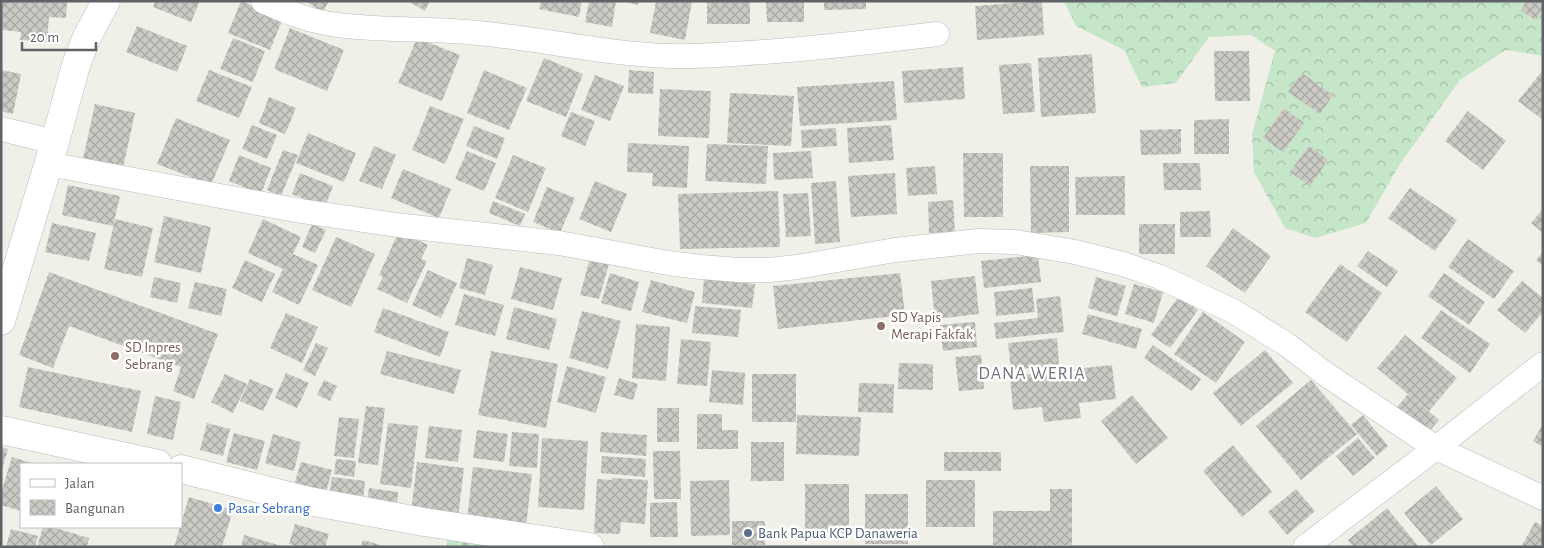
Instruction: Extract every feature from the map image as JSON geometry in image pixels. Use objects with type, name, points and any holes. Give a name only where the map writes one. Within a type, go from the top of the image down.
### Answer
[{"type":"main road","points":[[1,321],[76,64],[86,39],[106,1]]},
{"type":"main road","points":[[1,430],[153,463]]},
{"type":"main road","points":[[182,469],[309,500],[424,522],[590,547]]},
{"type":"street","points":[[263,1],[290,14],[338,25],[477,32],[606,50],[667,56],[696,57],[783,50],[937,34]]},
{"type":"street","points":[[1,129],[51,153],[301,211],[404,226],[560,243],[700,267],[770,270],[895,250],[979,241],[1016,242],[1075,252],[1123,264],[1150,274],[1234,311],[1286,344],[1324,373],[1436,448],[1543,498]]},
{"type":"street","points":[[1305,547],[1543,364]]},
{"type":"green space","points":[[1064,1],[1543,1],[1543,56],[1506,50],[1460,80],[1400,164],[1366,223],[1315,238],[1285,228],[1254,172],[1252,134],[1275,51],[1251,35],[1209,37],[1176,83],[1142,87],[1124,50],[1076,26]]},
{"type":"green space","points":[[447,538],[505,547],[447,547]]},
{"type":"building","points":[[1,1],[67,1],[66,18],[49,17],[47,42],[20,40],[21,32],[2,30]]},
{"type":"building","points":[[155,1],[200,1],[191,22],[153,7]]},
{"type":"building","points":[[241,1],[283,18],[270,50],[228,33]]},
{"type":"building","points":[[305,1],[329,1],[323,12]]},
{"type":"building","points":[[408,1],[430,1],[425,11]]},
{"type":"building","points":[[541,1],[582,1],[579,17],[539,9]]},
{"type":"building","points":[[589,1],[616,1],[612,27],[585,22]]},
{"type":"building","points":[[623,1],[639,1],[638,5]]},
{"type":"building","points":[[656,1],[692,1],[685,40],[650,33]]},
{"type":"building","points":[[707,1],[750,1],[750,24],[707,24]]},
{"type":"building","points":[[766,1],[804,1],[804,22],[767,22]]},
{"type":"building","points":[[824,1],[866,1],[866,9],[824,10]]},
{"type":"building","points":[[1042,1],[1044,35],[977,40],[975,6]]},
{"type":"building","points":[[1526,1],[1543,1],[1543,8],[1536,20],[1521,11]]},
{"type":"building","points":[[137,26],[187,46],[177,72],[126,52]]},
{"type":"building","points":[[290,28],[344,50],[327,91],[274,69]]},
{"type":"building","points":[[233,38],[265,51],[253,82],[220,69]]},
{"type":"building","points":[[417,38],[460,55],[442,101],[398,83]]},
{"type":"building","points":[[1214,51],[1249,51],[1250,101],[1215,101]]},
{"type":"building","points":[[1092,54],[1096,113],[1041,117],[1038,58]]},
{"type":"building","points":[[544,58],[583,74],[566,117],[526,101]]},
{"type":"building","points":[[1031,63],[1035,112],[1003,114],[999,65]]},
{"type":"building","points":[[963,67],[965,99],[904,103],[902,71]]},
{"type":"building","points":[[1,70],[21,74],[13,114],[1,111]]},
{"type":"building","points":[[209,70],[252,87],[239,118],[196,101]]},
{"type":"building","points":[[484,70],[527,88],[509,130],[467,113]]},
{"type":"building","points":[[629,70],[654,72],[653,94],[628,93]]},
{"type":"building","points":[[1543,70],[1543,120],[1518,101]]},
{"type":"building","points":[[1302,73],[1333,95],[1320,114],[1288,92]]},
{"type":"building","points":[[595,75],[624,86],[610,121],[581,110]]},
{"type":"building","points":[[894,81],[897,120],[800,126],[797,87]]},
{"type":"building","points":[[660,89],[711,91],[709,138],[658,136]]},
{"type":"building","points":[[730,93],[794,96],[791,146],[727,143]]},
{"type":"building","points":[[269,97],[296,108],[285,134],[259,123]]},
{"type":"building","points":[[95,104],[135,113],[123,168],[83,159]]},
{"type":"building","points":[[430,106],[464,119],[445,164],[412,150]]},
{"type":"building","points":[[1284,108],[1304,123],[1283,152],[1263,138]]},
{"type":"building","points":[[1468,111],[1506,141],[1483,170],[1445,141]]},
{"type":"building","points":[[571,112],[595,121],[585,146],[561,136]]},
{"type":"building","points":[[176,118],[230,140],[211,185],[157,164]]},
{"type":"building","points":[[1229,119],[1229,154],[1194,154],[1194,120]]},
{"type":"building","points":[[252,125],[277,135],[267,159],[242,149]]},
{"type":"building","points":[[891,125],[894,160],[849,163],[847,128]]},
{"type":"building","points":[[474,126],[505,138],[497,159],[466,146]]},
{"type":"building","points":[[836,128],[837,146],[802,148],[801,130]]},
{"type":"building","points":[[1181,129],[1181,154],[1141,155],[1140,130]]},
{"type":"building","points":[[308,133],[356,153],[344,182],[296,163]]},
{"type":"building","points":[[628,143],[689,146],[687,188],[652,186],[653,173],[627,172]]},
{"type":"building","points":[[707,144],[768,146],[766,184],[705,181]]},
{"type":"building","points":[[374,146],[396,155],[382,189],[359,181]]},
{"type":"building","points":[[1309,146],[1328,160],[1310,186],[1290,172]]},
{"type":"building","points":[[283,150],[298,155],[281,196],[267,190]]},
{"type":"building","points":[[467,151],[496,163],[484,191],[455,179]]},
{"type":"building","points":[[811,151],[813,178],[774,180],[773,153]]},
{"type":"building","points":[[963,153],[1003,153],[1003,217],[964,217]]},
{"type":"building","points":[[239,155],[271,168],[261,194],[229,181]]},
{"type":"building","points":[[513,155],[546,168],[528,212],[495,198]]},
{"type":"building","points":[[1163,163],[1200,163],[1201,190],[1164,190]]},
{"type":"building","points":[[935,166],[937,194],[908,196],[906,168]]},
{"type":"building","points":[[1030,166],[1069,166],[1069,232],[1031,233]]},
{"type":"building","points":[[403,169],[451,189],[439,218],[391,198]]},
{"type":"building","points":[[300,173],[333,186],[325,207],[292,194]]},
{"type":"building","points":[[895,173],[897,214],[851,217],[848,176]]},
{"type":"building","points":[[1125,176],[1125,215],[1076,215],[1075,177]]},
{"type":"building","points":[[595,181],[627,194],[611,232],[579,219]]},
{"type":"building","points":[[836,181],[840,242],[815,244],[811,183]]},
{"type":"building","points":[[68,185],[120,196],[113,226],[62,215]]},
{"type":"building","points":[[547,187],[575,198],[560,233],[533,222]]},
{"type":"building","points":[[1410,188],[1457,220],[1435,251],[1388,218]]},
{"type":"building","points":[[778,191],[780,247],[680,249],[678,194]]},
{"type":"building","points":[[808,193],[811,236],[786,237],[783,194]]},
{"type":"building","points":[[953,200],[955,232],[929,233],[928,202]]},
{"type":"building","points":[[493,201],[525,214],[520,226],[489,213]]},
{"type":"building","points":[[1543,209],[1543,233],[1531,223]]},
{"type":"building","points":[[1210,211],[1211,237],[1180,237],[1180,212]]},
{"type":"building","points":[[164,216],[211,227],[201,273],[154,262]]},
{"type":"building","points":[[115,219],[153,228],[142,277],[104,269]]},
{"type":"building","points":[[263,219],[301,237],[293,254],[318,265],[299,305],[272,292],[283,269],[248,253]]},
{"type":"building","points":[[52,223],[96,233],[89,261],[45,252]]},
{"type":"building","points":[[312,224],[326,230],[315,253],[302,247]]},
{"type":"building","points":[[1139,224],[1175,224],[1175,254],[1139,254]]},
{"type":"building","points":[[1233,228],[1271,256],[1245,293],[1206,266]]},
{"type":"building","points":[[399,231],[428,245],[421,259],[427,261],[407,303],[377,289],[383,277],[379,275]]},
{"type":"building","points":[[336,237],[375,254],[351,307],[312,290]]},
{"type":"building","points":[[1468,239],[1514,271],[1494,299],[1448,267]]},
{"type":"building","points":[[1368,251],[1398,271],[1387,287],[1357,266]]},
{"type":"building","points":[[1543,252],[1543,266],[1536,260]]},
{"type":"building","points":[[1038,255],[1041,282],[984,288],[981,261]]},
{"type":"building","points":[[467,258],[493,265],[485,295],[459,288]]},
{"type":"building","points":[[590,258],[609,264],[599,299],[580,295]]},
{"type":"building","points":[[245,260],[275,274],[262,302],[232,288]]},
{"type":"building","points":[[1340,264],[1382,293],[1347,342],[1305,312]]},
{"type":"building","points":[[520,267],[562,278],[553,310],[511,299]]},
{"type":"building","points":[[428,270],[457,283],[441,318],[412,305]]},
{"type":"building","points":[[49,272],[218,334],[194,399],[173,391],[181,367],[69,326],[53,368],[19,355]]},
{"type":"building","points":[[610,273],[639,282],[631,311],[601,303]]},
{"type":"building","points":[[900,273],[905,315],[778,329],[773,286]]},
{"type":"building","points":[[1444,273],[1485,302],[1469,325],[1428,296]]},
{"type":"building","points":[[975,276],[979,314],[935,319],[931,281]]},
{"type":"building","points":[[154,277],[181,283],[177,303],[150,297]]},
{"type":"building","points":[[1096,277],[1126,286],[1117,316],[1088,308]]},
{"type":"building","points":[[704,279],[755,284],[752,308],[702,303]]},
{"type":"building","points":[[651,280],[695,292],[687,323],[642,312]]},
{"type":"building","points":[[1522,281],[1543,298],[1543,312],[1525,333],[1497,310]]},
{"type":"building","points":[[195,282],[227,289],[221,316],[188,308]]},
{"type":"building","points":[[1134,284],[1163,292],[1154,323],[1125,314]]},
{"type":"building","points":[[1032,288],[1035,312],[996,316],[994,292]]},
{"type":"building","points":[[464,294],[504,305],[495,336],[455,325]]},
{"type":"building","points":[[1060,296],[1064,332],[996,339],[994,323],[1038,318],[1036,299]]},
{"type":"building","points":[[1179,296],[1198,310],[1170,348],[1151,335]]},
{"type":"building","points":[[695,306],[741,310],[738,337],[692,333]]},
{"type":"building","points":[[514,307],[557,319],[549,350],[506,339]]},
{"type":"building","points":[[383,308],[449,332],[440,357],[374,332]]},
{"type":"building","points":[[1441,310],[1490,344],[1470,373],[1421,338]]},
{"type":"building","points":[[582,311],[621,321],[608,369],[569,358]]},
{"type":"building","points":[[1203,312],[1245,342],[1216,383],[1174,354]]},
{"type":"building","points":[[286,313],[318,327],[302,363],[270,348]]},
{"type":"building","points":[[1088,314],[1142,329],[1136,349],[1082,334]]},
{"type":"building","points":[[975,322],[977,347],[943,351],[940,325]]},
{"type":"building","points":[[636,324],[670,327],[666,381],[632,378]]},
{"type":"building","points":[[1405,335],[1457,378],[1429,411],[1413,398],[1439,420],[1428,433],[1397,407],[1408,394],[1377,368]]},
{"type":"building","points":[[1057,338],[1059,365],[1011,370],[1008,343]]},
{"type":"building","points":[[681,339],[711,342],[707,386],[677,384]]},
{"type":"building","points":[[316,343],[328,348],[315,376],[303,370]]},
{"type":"building","points":[[1153,345],[1201,379],[1192,391],[1144,358]]},
{"type":"building","points":[[1265,350],[1293,383],[1241,426],[1213,393]]},
{"type":"building","points":[[387,351],[461,370],[454,394],[380,374]]},
{"type":"building","points":[[491,351],[558,364],[546,428],[478,415]]},
{"type":"building","points":[[981,355],[984,389],[959,391],[955,357]]},
{"type":"building","points":[[899,363],[933,364],[933,390],[898,389]]},
{"type":"building","points":[[1112,365],[1116,399],[1079,403],[1081,418],[1044,422],[1042,407],[1013,410],[1010,376]]},
{"type":"building","points":[[567,366],[606,377],[596,413],[557,402]]},
{"type":"building","points":[[28,367],[141,391],[132,432],[19,407]]},
{"type":"building","points":[[712,370],[745,373],[743,405],[709,402]]},
{"type":"building","points":[[286,373],[309,383],[297,408],[275,398]]},
{"type":"building","points":[[225,374],[247,384],[233,413],[211,402]]},
{"type":"building","points":[[752,374],[796,374],[796,422],[752,422]]},
{"type":"building","points":[[619,378],[638,384],[633,400],[614,395]]},
{"type":"building","points":[[250,379],[274,389],[263,411],[240,401]]},
{"type":"building","points":[[324,380],[337,386],[330,401],[317,395]]},
{"type":"building","points":[[1311,380],[1357,434],[1301,480],[1256,426]]},
{"type":"building","points":[[859,383],[894,384],[893,413],[858,412]]},
{"type":"building","points":[[1132,395],[1168,438],[1136,464],[1101,421]]},
{"type":"building","points":[[155,396],[181,402],[173,440],[147,434]]},
{"type":"building","points":[[366,406],[385,408],[378,465],[358,463]]},
{"type":"building","points":[[657,408],[679,408],[679,442],[657,442]]},
{"type":"building","points":[[697,414],[722,414],[722,430],[738,430],[738,449],[697,449]]},
{"type":"building","points":[[797,415],[861,417],[859,456],[796,454]]},
{"type":"building","points":[[1363,415],[1388,446],[1377,456],[1351,425]]},
{"type":"building","points":[[339,417],[359,419],[354,458],[334,456]]},
{"type":"building","points":[[207,423],[230,429],[223,456],[200,450]]},
{"type":"building","points":[[388,423],[418,426],[411,488],[380,484]]},
{"type":"building","points":[[1543,424],[1543,447],[1533,441]]},
{"type":"building","points":[[429,426],[462,430],[458,462],[425,458]]},
{"type":"building","points":[[477,430],[508,434],[504,462],[473,458]]},
{"type":"building","points":[[512,432],[539,434],[537,468],[509,466]]},
{"type":"building","points":[[601,432],[647,435],[646,456],[600,452]]},
{"type":"building","points":[[234,433],[265,441],[257,470],[226,462]]},
{"type":"building","points":[[273,434],[301,442],[294,471],[265,463]]},
{"type":"building","points":[[542,438],[588,441],[584,510],[538,507]]},
{"type":"building","points":[[1358,438],[1375,458],[1353,476],[1336,456]]},
{"type":"building","points":[[751,442],[784,442],[784,481],[751,481]]},
{"type":"building","points":[[1233,445],[1272,492],[1242,517],[1203,471]]},
{"type":"building","points":[[1,447],[8,449],[2,470],[1,470]]},
{"type":"building","points":[[653,451],[680,451],[681,499],[654,499]]},
{"type":"building","points":[[944,452],[1001,452],[1001,471],[944,471]]},
{"type":"building","points":[[602,456],[646,459],[645,477],[601,473]]},
{"type":"building","points":[[12,457],[32,463],[20,463],[20,511],[1,505],[1,493]]},
{"type":"building","points":[[336,459],[356,461],[354,477],[334,474]]},
{"type":"building","points":[[301,462],[332,470],[325,496],[293,488]]},
{"type":"building","points":[[417,462],[464,468],[458,518],[411,512]]},
{"type":"building","points":[[473,467],[532,474],[526,527],[467,520]]},
{"type":"building","points":[[332,477],[365,481],[363,502],[329,498]]},
{"type":"building","points":[[612,478],[648,480],[645,524],[621,522],[620,534],[594,533],[597,479],[612,480]]},
{"type":"building","points":[[729,480],[730,535],[691,536],[690,481]]},
{"type":"building","points":[[926,480],[975,480],[975,527],[926,527]]},
{"type":"building","points":[[805,484],[849,484],[849,533],[805,533]]},
{"type":"building","points":[[1436,486],[1463,519],[1431,545],[1404,513]]},
{"type":"building","points":[[369,488],[398,492],[397,505],[367,502]]},
{"type":"building","points":[[1050,489],[1072,489],[1072,545],[993,545],[993,511],[1050,511]]},
{"type":"building","points":[[1296,489],[1315,511],[1287,535],[1268,512]]},
{"type":"building","points":[[865,494],[908,494],[908,544],[865,544]]},
{"type":"building","points":[[189,497],[233,510],[222,547],[174,547],[180,528],[182,528],[182,520]]},
{"type":"building","points":[[677,502],[678,537],[650,537],[650,503]]},
{"type":"building","points":[[1387,508],[1419,547],[1353,547],[1348,540]]},
{"type":"building","name":"Bank Papua KCP Danaweria","points":[[732,521],[765,521],[765,545],[732,545]]},
{"type":"building","points":[[1535,522],[1543,526],[1543,547],[1521,547]]},
{"type":"building","points":[[295,524],[329,534],[325,547],[300,547],[289,544]]},
{"type":"building","points":[[43,528],[55,528],[89,538],[87,547],[37,547]]},
{"type":"building","points":[[11,529],[38,536],[35,547],[6,547]]},
{"type":"building","points":[[244,535],[282,546],[282,547],[241,547]]},
{"type":"building","points":[[363,540],[384,546],[384,547],[360,547]]},
{"type":"place","name":"SD Yapis Merapi Fakfak","points":[[881,326]]},
{"type":"place","name":"SD Inpres Sebrang","points":[[115,356]]},
{"type":"place","name":"Pasar Sebrang","points":[[218,508]]},
{"type":"place","name":"Bank Papua KCP Danaweria","points":[[748,533]]},
{"type":"district","name":"DANA WERIA","points":[[1032,373]]}]
